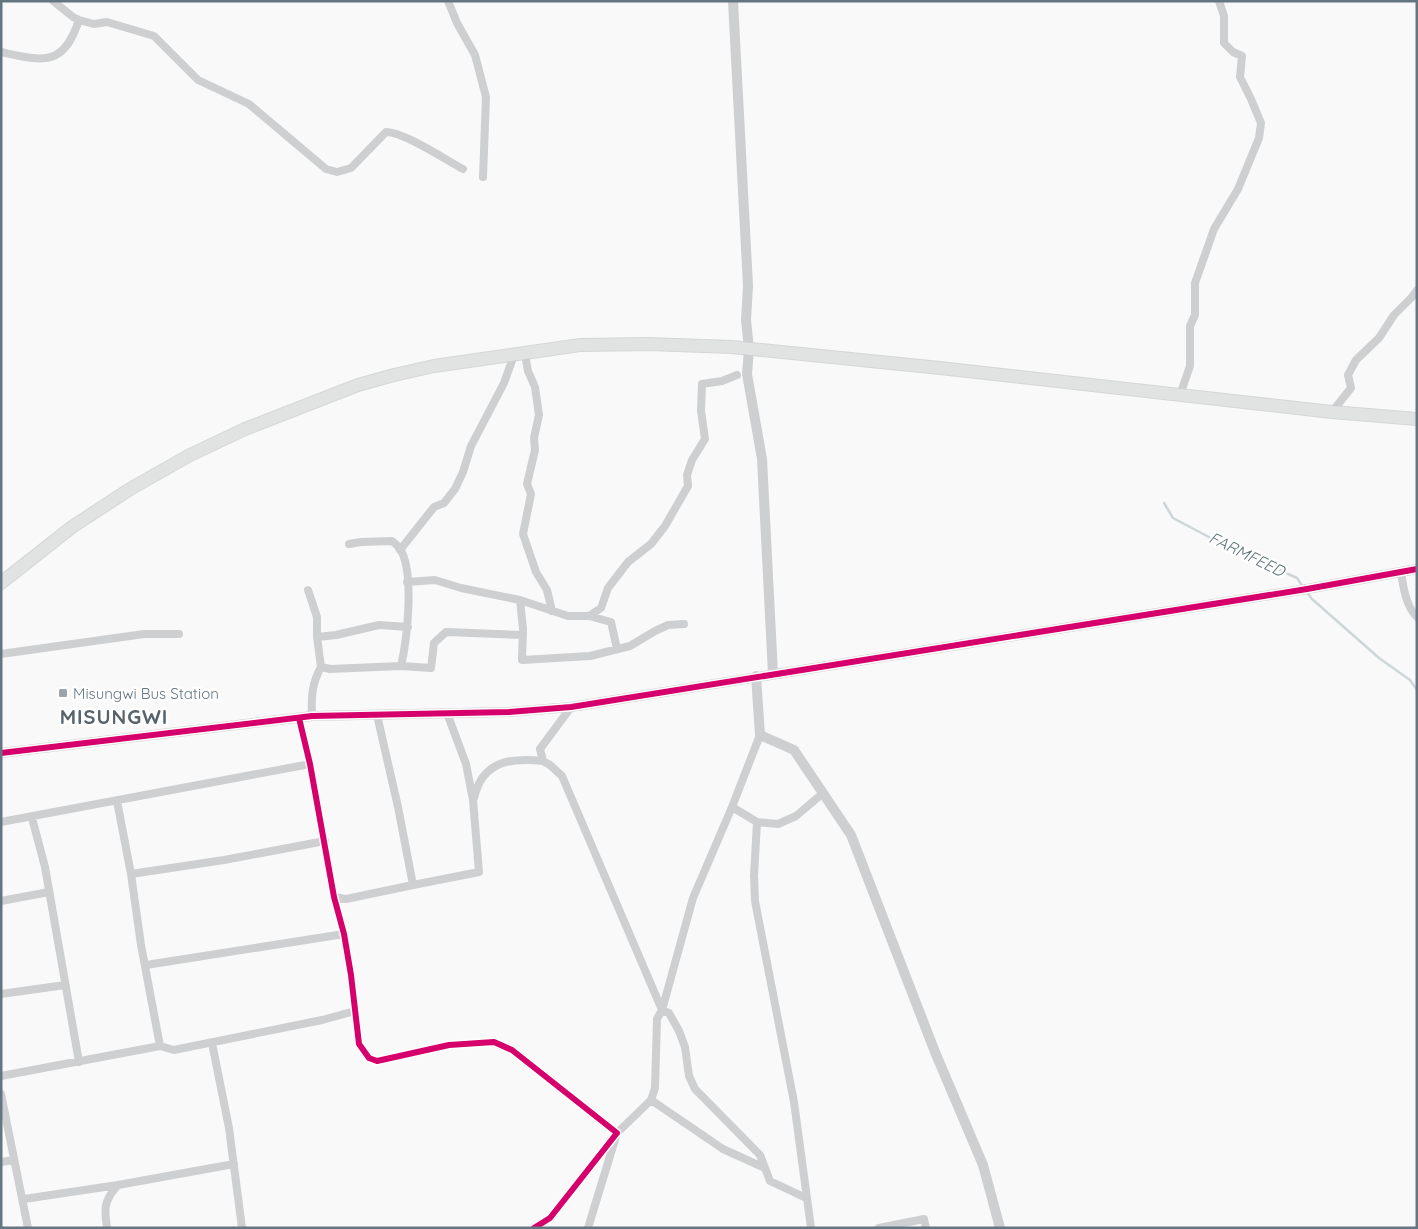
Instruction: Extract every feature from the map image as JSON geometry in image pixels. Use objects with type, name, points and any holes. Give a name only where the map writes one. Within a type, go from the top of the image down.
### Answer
[{"type":"highway","points":[[1,583],[72,527],[130,489],[190,455],[245,429],[350,388],[394,375],[434,366],[580,345],[648,344],[749,349],[1417,420]]},
{"type":"street","points":[[53,1],[79,20],[94,24],[107,22],[154,36],[198,80],[249,104],[326,169],[337,172],[351,168],[386,132],[394,132],[463,170]]},
{"type":"street","points":[[448,1],[457,23],[475,54],[486,97],[483,177]]},
{"type":"street","points":[[733,1],[748,286],[746,320],[749,349],[747,374],[762,459],[773,674]]},
{"type":"street","points":[[1180,395],[1190,366],[1190,326],[1195,314],[1194,283],[1214,229],[1238,189],[1259,138],[1261,123],[1240,77],[1242,56],[1233,52],[1224,43],[1224,16],[1219,1]]},
{"type":"street","points":[[1,52],[30,58],[53,58],[68,45],[79,20]]},
{"type":"street","points":[[1332,412],[1351,388],[1348,374],[1356,360],[1379,338],[1394,315],[1417,290]]},
{"type":"street","points":[[400,550],[434,507],[444,503],[455,489],[463,472],[471,446],[520,354]]},
{"type":"street","points":[[520,354],[535,387],[539,415],[534,438],[535,450],[527,484],[531,494],[523,534],[536,572],[547,590],[552,610]]},
{"type":"street","points":[[589,616],[601,608],[608,588],[628,562],[651,544],[665,526],[688,486],[687,475],[692,460],[705,439],[701,411],[702,384],[722,381],[737,375]]},
{"type":"street","points":[[349,544],[392,541],[400,550],[405,561],[408,627],[402,666]]},
{"type":"street","points":[[1,753],[312,716],[509,712],[571,707],[1308,589],[1417,569]]},
{"type":"street","points":[[1401,572],[1406,597],[1417,618]]},
{"type":"street","points":[[407,582],[435,580],[461,588],[520,600],[568,616],[589,616],[611,622],[617,649]]},
{"type":"street","points":[[308,590],[317,617],[317,637],[322,667],[317,674],[311,697],[312,716]]},
{"type":"street","points":[[520,600],[522,660],[590,656],[630,646],[668,625],[684,624]]},
{"type":"street","points":[[317,637],[336,635],[379,625],[408,627]]},
{"type":"street","points":[[322,667],[330,669],[402,666],[431,668],[434,643],[446,632],[522,635]]},
{"type":"street","points":[[1,654],[144,634],[179,634]]},
{"type":"street","points":[[534,1228],[550,1218],[617,1133],[651,1100],[655,1088],[657,1019],[662,1010],[693,898],[732,808],[760,735],[756,676]]},
{"type":"street","points":[[542,761],[540,749],[571,707]]},
{"type":"street","points":[[334,897],[346,899],[479,872],[473,800],[466,764],[447,713]]},
{"type":"street","points":[[377,715],[398,806],[413,885]]},
{"type":"street","points":[[299,718],[310,764],[334,897],[344,934],[359,1044],[369,1058],[377,1061],[449,1045],[494,1042],[512,1050],[617,1133]]},
{"type":"street","points":[[760,735],[794,750],[851,835],[935,1052],[984,1165],[1000,1228]]},
{"type":"street","points":[[473,800],[477,785],[486,771],[503,763],[520,760],[542,761],[550,765],[562,776],[662,1010],[669,1013],[679,1030],[689,1076],[695,1089],[760,1156],[770,1181],[806,1198]]},
{"type":"street","points":[[1,822],[32,818],[310,764]]},
{"type":"street","points":[[732,808],[757,822],[778,824],[796,816],[822,794]]},
{"type":"street","points":[[117,801],[160,1046]]},
{"type":"street","points":[[32,818],[45,867],[79,1062]]},
{"type":"street","points":[[757,822],[754,901],[794,1102],[811,1228]]},
{"type":"street","points":[[131,874],[224,860],[325,841]]},
{"type":"street","points":[[1,901],[49,892]]},
{"type":"street","points":[[146,965],[344,934]]},
{"type":"street","points":[[1,994],[65,985]]},
{"type":"street","points":[[1,1076],[160,1046],[174,1050],[355,1011]]},
{"type":"street","points":[[212,1043],[229,1128],[242,1228]]},
{"type":"street","points":[[1,1094],[24,1199],[28,1228]]},
{"type":"street","points":[[651,1100],[723,1149],[765,1168]]},
{"type":"street","points":[[588,1228],[617,1133]]},
{"type":"street","points":[[1,1162],[14,1160]]},
{"type":"street","points":[[24,1199],[118,1186],[234,1164]]},
{"type":"street","points":[[106,1228],[104,1209],[111,1193],[118,1186]]},
{"type":"street","points":[[878,1228],[924,1219],[926,1228]]},
{"type":"waterway","name":"FARMFEED","points":[[1164,503],[1173,518],[1222,544],[1297,578],[1303,587]]},
{"type":"waterway","name":"FARMFEED","points":[[1306,591],[1312,599],[1379,658],[1410,680],[1417,690]]},
{"type":"cycle path","points":[[1,753],[312,716],[509,712],[571,707],[1307,589],[1417,569]]},
{"type":"cycle path","points":[[299,718],[310,764],[334,897],[344,934],[359,1044],[369,1058],[377,1061],[449,1045],[494,1042],[512,1050],[617,1133],[550,1218],[534,1228]]},
{"type":"place","name":"Misungwi Bus Station","points":[[63,693]]},
{"type":"district","name":"MISUNGWI","points":[[114,716]]}]
